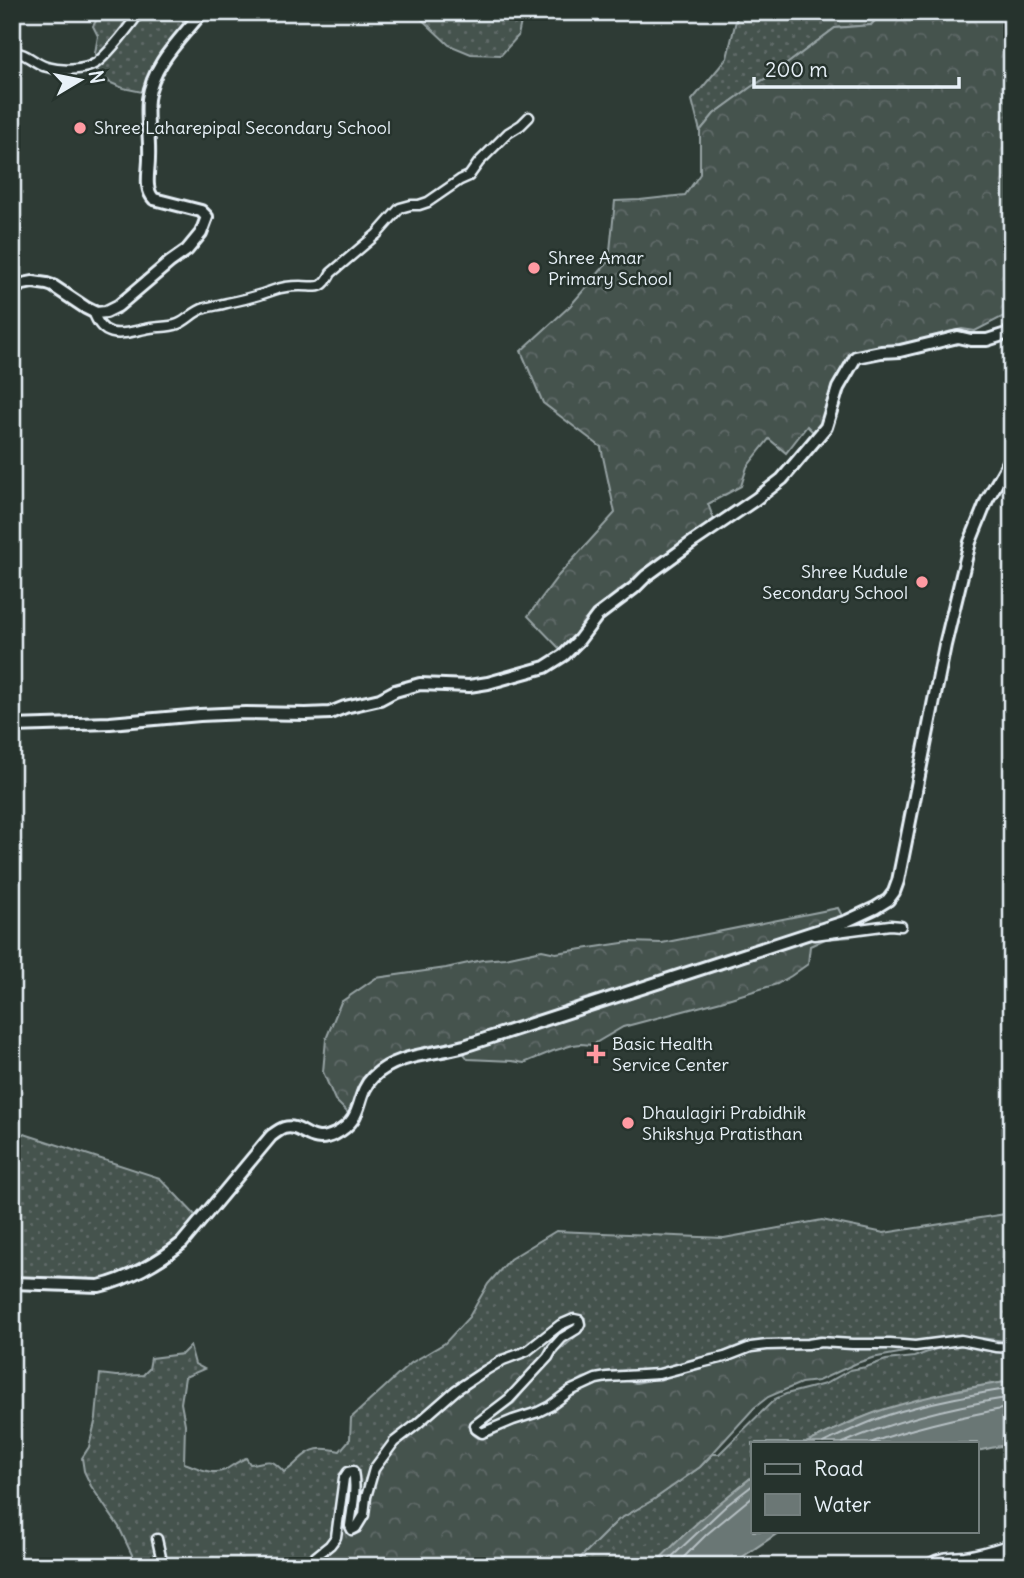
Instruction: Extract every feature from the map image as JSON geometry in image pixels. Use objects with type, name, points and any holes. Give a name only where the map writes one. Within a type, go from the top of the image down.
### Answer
[{"type":"highway","points":[[931,1566],[946,1559],[961,1562],[1012,1547]]},
{"type":"street","points":[[12,53],[21,53],[48,68],[86,68],[105,54],[140,12]]},
{"type":"street","points":[[12,289],[33,282],[53,286],[86,308],[106,312],[118,306],[187,250],[201,233],[207,217],[201,211],[154,199],[150,195],[148,101],[150,87],[159,69],[173,46],[202,12]]},
{"type":"street","points":[[93,311],[96,322],[104,330],[112,333],[133,333],[175,326],[194,312],[207,307],[247,299],[279,288],[321,286],[331,273],[377,234],[400,208],[428,202],[470,176],[479,162],[508,133],[529,117]]},
{"type":"street","points":[[12,726],[110,723],[244,713],[330,713],[420,684],[469,686],[545,667],[564,655],[597,616],[646,576],[782,479],[826,427],[838,387],[856,357],[900,351],[958,337],[987,340],[1012,332]]},
{"type":"street","points":[[12,1283],[99,1286],[124,1278],[170,1253],[182,1243],[271,1136],[283,1128],[291,1128],[311,1137],[326,1138],[349,1126],[356,1117],[371,1079],[391,1064],[422,1054],[452,1050],[847,921],[887,900],[894,892],[945,645],[970,542],[987,500],[1012,457]]},
{"type":"street","points":[[801,936],[901,926]]},
{"type":"street","points":[[304,1566],[336,1537],[344,1478],[348,1472],[353,1472],[355,1479],[350,1526],[352,1530],[364,1515],[374,1469],[394,1442],[456,1390],[503,1360],[527,1352],[559,1325],[574,1319],[579,1320],[577,1329],[562,1338],[509,1399],[475,1425],[476,1429],[482,1433],[538,1412],[570,1391],[596,1379],[659,1374],[725,1357],[751,1347],[821,1342],[915,1346],[961,1340],[1012,1348]]},
{"type":"street","points":[[157,1539],[163,1566]]},
{"type":"green space","points":[[101,12],[197,12],[142,92],[99,78],[95,53],[98,36],[93,26]]},
{"type":"green space","points":[[414,12],[523,12],[518,36],[501,55],[471,54],[449,45]]},
{"type":"green space","points":[[738,12],[883,12],[871,25],[835,28],[714,114],[700,131],[692,100],[727,58]]},
{"type":"green space","points":[[883,12],[1012,12],[1012,312],[975,331],[962,329],[948,332],[931,342],[914,346],[876,349],[868,347],[849,353],[816,435],[807,426],[786,453],[769,439],[747,467],[741,486],[708,504],[714,520],[648,568],[600,610],[561,650],[528,616],[558,576],[615,513],[601,447],[543,403],[521,351],[570,306],[609,261],[615,201],[685,195],[700,174],[700,131],[714,114],[835,28],[871,25]]},
{"type":"green space","points":[[838,908],[850,937],[825,939],[810,946],[808,964],[777,984],[623,1027],[592,1045],[573,1045],[524,1063],[468,1059],[458,1046],[384,1064],[352,1117],[335,1100],[323,1072],[326,1039],[341,1002],[376,978],[542,950],[556,953],[629,942],[662,943]]},
{"type":"green space","points":[[12,1130],[160,1178],[196,1216],[178,1241],[149,1261],[100,1283],[12,1279]]},
{"type":"green space","points":[[1012,1213],[1012,1342],[966,1336],[915,1342],[821,1338],[747,1342],[718,1354],[666,1369],[611,1371],[583,1378],[538,1408],[486,1428],[484,1424],[514,1403],[551,1358],[584,1329],[585,1318],[573,1314],[554,1323],[530,1343],[499,1355],[399,1433],[380,1453],[365,1479],[360,1516],[353,1521],[358,1481],[355,1468],[346,1468],[339,1484],[333,1527],[327,1544],[304,1560],[300,1566],[135,1566],[119,1527],[84,1471],[82,1458],[89,1447],[96,1418],[100,1374],[143,1375],[149,1369],[151,1358],[182,1354],[190,1346],[195,1364],[204,1369],[185,1377],[181,1403],[185,1424],[184,1463],[220,1472],[246,1458],[250,1464],[271,1462],[284,1472],[312,1451],[340,1451],[350,1439],[351,1418],[411,1363],[445,1343],[469,1317],[488,1284],[510,1259],[556,1231],[724,1238],[822,1220],[884,1233]]},
{"type":"green space","points":[[575,1323],[577,1326],[558,1339],[511,1392],[474,1420],[470,1425],[471,1433],[478,1438],[491,1436],[544,1414],[561,1401],[602,1381],[616,1379],[636,1383],[733,1359],[750,1352],[829,1345],[908,1347],[910,1351],[872,1358],[818,1381],[801,1383],[768,1397],[754,1408],[700,1467],[653,1500],[618,1520],[575,1566],[312,1566],[337,1545],[349,1475],[352,1476],[349,1531],[355,1533],[366,1518],[374,1476],[405,1435],[422,1425],[443,1404],[498,1366],[554,1331]]},
{"type":"green space","points":[[953,1343],[980,1350],[1012,1353],[1012,1381],[961,1389],[887,1409],[808,1442],[751,1442],[751,1478],[653,1566],[575,1566],[618,1520],[653,1500],[700,1467],[713,1454],[719,1454],[775,1399],[825,1384],[850,1370],[886,1360],[914,1357]]},
{"type":"water","points":[[1012,1381],[1012,1448],[1000,1446],[978,1451],[978,1442],[808,1442],[865,1416],[900,1404]]},
{"type":"water","points":[[751,1478],[751,1532],[780,1532],[729,1566],[653,1566],[701,1519]]},
{"type":"place","name":"Shree Laharepipal Secondary School","points":[[80,128]]},
{"type":"place","name":"Shree Amar Primary School","points":[[534,268]]},
{"type":"place","name":"Shree Kudule Secondary School","points":[[922,582]]},
{"type":"place","name":"Basic Health Service Center","points":[[596,1054]]},
{"type":"place","name":"Dhaulagiri Prabidhik Shikshya Pratisthan","points":[[628,1123]]}]
